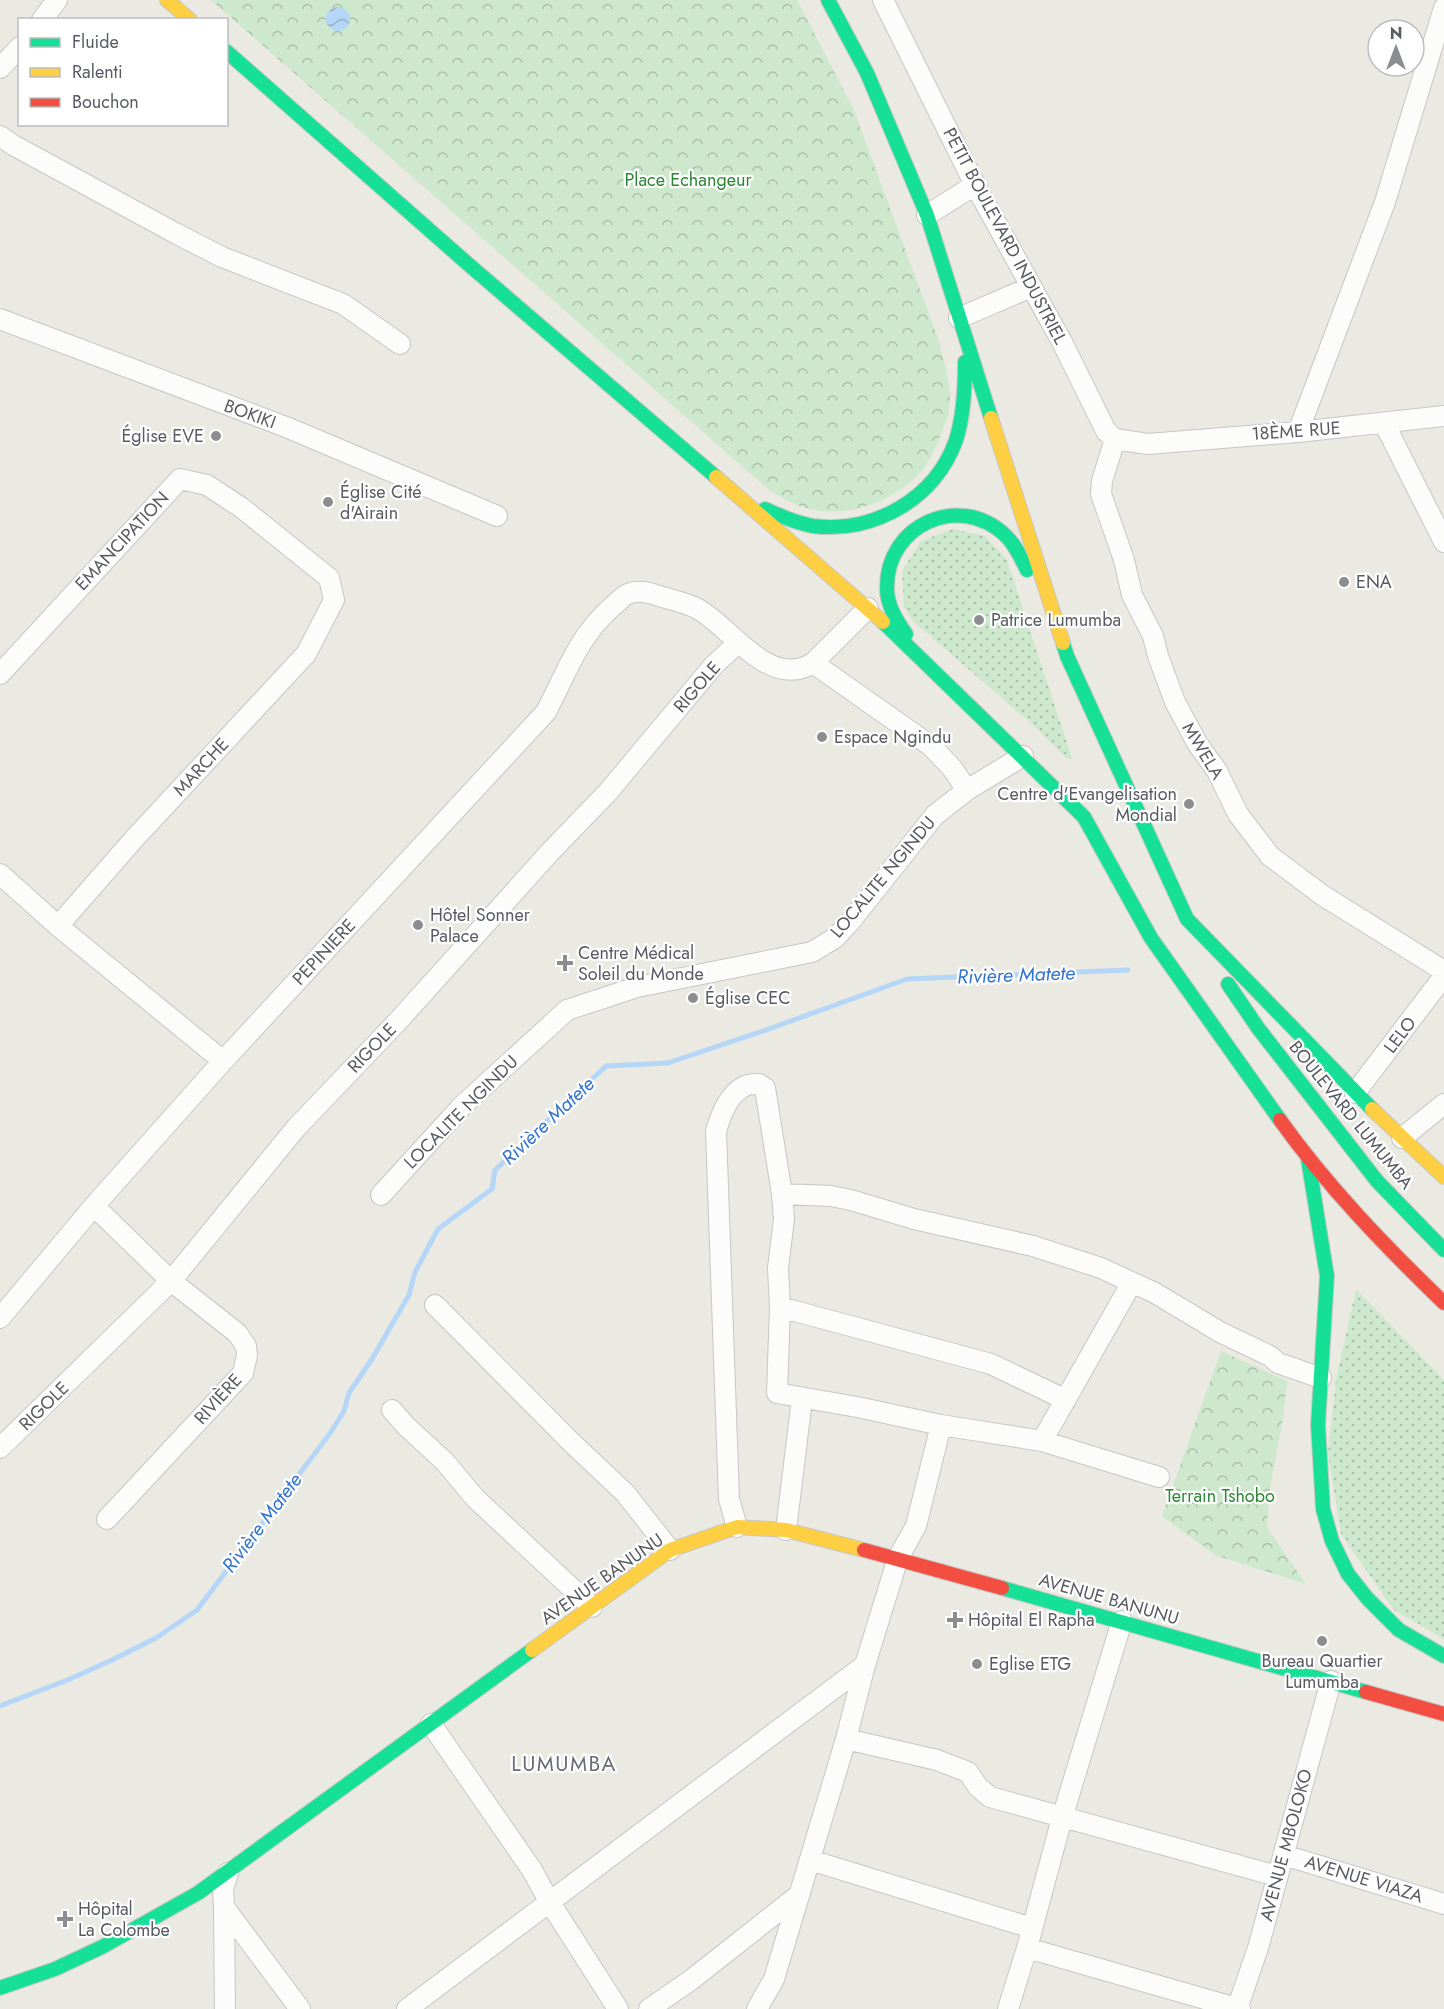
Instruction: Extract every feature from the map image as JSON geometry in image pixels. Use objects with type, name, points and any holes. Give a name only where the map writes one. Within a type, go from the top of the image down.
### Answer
[{"type":"main road","points":[[167,0],[188,18]]},
{"type":"main road","points":[[828,0],[867,73],[927,215],[1067,656]]},
{"type":"main road","points":[[228,53],[468,264],[868,608],[1084,817],[1151,938],[1308,1160],[1444,1303]]},
{"type":"main road","points":[[720,480],[762,508],[782,517],[814,526],[838,528],[860,525],[902,508],[932,482],[952,451],[960,428],[964,405],[965,338]]},
{"type":"main road","points":[[954,689],[893,616],[886,596],[886,574],[893,553],[899,544],[906,535],[923,522],[944,516],[965,515],[986,521],[1004,533],[1017,550],[1187,919],[1355,1093],[1444,1177]]},
{"type":"main road","name":"BOULEVARD LUMUMBA","points":[[1187,919],[1258,1028],[1377,1181],[1444,1250]]},
{"type":"main road","points":[[1308,1160],[1327,1276],[1318,1425],[1323,1509],[1332,1541],[1348,1574],[1367,1598],[1399,1630],[1444,1656]]},
{"type":"main road","name":"AVENUE BANUNU","points":[[0,1988],[55,1969],[102,1947],[198,1893],[670,1550],[737,1527],[786,1530],[898,1558],[1444,1714]]},
{"type":"street","points":[[44,18],[57,0]]},
{"type":"street","name":"PETIT BOULEVARD INDUSTRIEL","points":[[883,0],[975,185],[1062,342],[1106,431],[1115,440]]},
{"type":"street","points":[[1298,432],[1385,202],[1444,8]]},
{"type":"street","points":[[0,68],[18,49]]},
{"type":"street","points":[[0,136],[23,151],[167,229],[222,256],[343,304],[400,344]]},
{"type":"street","points":[[927,215],[975,185]]},
{"type":"street","points":[[959,318],[1031,287]]},
{"type":"street","name":"BOKIKI","points":[[0,319],[286,427],[497,516]]},
{"type":"street","name":"18ÈME RUE","points":[[1115,440],[1148,444],[1298,432],[1444,416]]},
{"type":"street","points":[[1384,423],[1444,542]]},
{"type":"street","name":"MWELA","points":[[1115,440],[1102,481],[1101,494],[1124,560],[1132,595],[1153,636],[1175,702],[1197,743],[1217,771],[1238,814],[1270,856],[1322,895],[1444,971]]},
{"type":"street","name":"EMANCIPATION","points":[[0,674],[180,479],[207,485],[242,508],[329,578],[334,600]]},
{"type":"street","name":"PEPINIERE","points":[[4,1305],[223,1061],[546,712],[577,648],[594,625],[628,594],[644,592],[698,609],[738,643]]},
{"type":"street","name":"MARCHE","points":[[58,926],[134,839],[306,654],[334,600]]},
{"type":"street","points":[[738,643],[775,668],[788,671],[804,669],[813,663],[868,608]]},
{"type":"street","name":"RIGOLE","points":[[0,1448],[171,1281],[296,1128],[399,1020],[551,851],[608,792],[714,666],[738,643]]},
{"type":"street","points":[[813,663],[931,746],[952,768],[967,790]]},
{"type":"street","name":"LOCALITE NGINDU","points":[[381,1195],[462,1106],[567,1010],[638,987],[812,952],[835,938],[849,924],[935,815],[967,790],[1023,756]]},
{"type":"street","points":[[0,874],[58,926],[223,1061]]},
{"type":"street","name":"LELO","points":[[1355,1093],[1444,976]]},
{"type":"street","points":[[737,1527],[729,1499],[716,1131],[721,1113],[731,1098],[745,1086],[759,1084],[765,1088],[784,1219],[778,1268],[780,1307],[777,1394],[1042,1441],[1159,1477]]},
{"type":"street","points":[[1402,1138],[1444,1104]]},
{"type":"street","points":[[782,1194],[831,1196],[850,1200],[914,1219],[1033,1246],[1101,1268],[1131,1284],[1155,1293],[1220,1332],[1270,1356],[1278,1363],[1321,1378]]},
{"type":"street","name":"RIVIÈRE","points":[[94,1206],[171,1281],[237,1333],[246,1346],[247,1355],[243,1373],[107,1519]]},
{"type":"street","points":[[1042,1441],[1131,1284]]},
{"type":"street","points":[[435,1305],[572,1443],[626,1493],[670,1550]]},
{"type":"street","points":[[780,1307],[991,1364],[1066,1400]]},
{"type":"street","points":[[786,1530],[802,1399]]},
{"type":"street","points":[[392,1410],[444,1461],[476,1499],[592,1607]]},
{"type":"street","points":[[757,2009],[774,1979],[898,1558],[916,1526],[942,1425]]},
{"type":"street","points":[[1008,2009],[1062,1818],[1122,1621]]},
{"type":"street","points":[[407,2009],[865,1665]]},
{"type":"street","name":"AVENUE MBOLOKO","points":[[1238,2009],[1258,1948],[1331,1681]]},
{"type":"street","points":[[431,1724],[532,1870],[549,1902],[618,2009]]},
{"type":"street","points":[[846,1739],[937,1760],[968,1772],[978,1787],[990,1797],[1277,1876]]},
{"type":"street","name":"AVENUE VIAZA","points":[[1284,1855],[1444,1904]]},
{"type":"street","points":[[810,1860],[1032,1928]]},
{"type":"street","points":[[225,2009],[224,1890],[228,1873]]},
{"type":"street","points":[[649,2009],[691,1980],[800,1894]]},
{"type":"street","points":[[224,1907],[300,2009]]},
{"type":"street","points":[[1027,1948],[1238,2009]]},
{"type":"green space","name":"Place Echangeur","points":[[211,0],[797,0],[854,110],[939,341],[948,378],[950,404],[948,416],[926,465],[913,480],[888,497],[845,511],[809,509],[769,490]]},
{"type":"green space","points":[[953,529],[985,536],[1007,560],[1072,758],[1067,759],[1032,724],[914,622],[904,607],[902,571],[921,541]]},
{"type":"green space","points":[[1356,1289],[1444,1380],[1444,1639],[1394,1610],[1341,1534],[1328,1453],[1336,1380]]},
{"type":"green space","name":"Terrain Tshobo","points":[[1221,1351],[1287,1381],[1283,1418],[1269,1494],[1267,1527],[1306,1584],[1215,1555],[1162,1516]]},
{"type":"water","points":[[338,7],[347,10],[350,19],[347,28],[338,31],[329,28],[326,19],[329,10]]},
{"type":"waterway","name":"Rivière Matete","points":[[0,1706],[112,1660],[156,1638],[197,1610],[331,1432],[344,1411],[349,1393],[372,1359],[409,1295],[415,1272],[438,1229],[492,1189],[495,1170],[606,1066],[668,1063],[907,979],[1128,970]]},
{"type":"traffic: fast","points":[[828,0],[867,73],[927,215],[991,418]]},
{"type":"traffic: fast","points":[[228,53],[468,264],[716,477]]},
{"type":"traffic: fast","points":[[765,509],[807,525],[836,527],[880,518],[900,508],[918,495],[947,461],[956,440],[964,401],[965,362]]},
{"type":"traffic: fast","points":[[906,634],[890,606],[887,588],[890,566],[899,547],[912,532],[928,522],[947,516],[967,516],[987,522],[1009,539],[1027,570]]},
{"type":"traffic: fast","points":[[883,622],[1084,817],[1151,938],[1280,1120]]},
{"type":"traffic: fast","points":[[1063,643],[1187,919],[1372,1109]]},
{"type":"traffic: fast","points":[[1228,984],[1258,1028],[1377,1181],[1444,1250]]},
{"type":"traffic: fast","points":[[1308,1159],[1327,1276],[1318,1425],[1323,1509],[1332,1541],[1348,1574],[1367,1598],[1399,1630],[1444,1656]]},
{"type":"traffic: fast","points":[[1002,1588],[1366,1692]]},
{"type":"traffic: fast","points":[[0,1988],[55,1969],[102,1947],[198,1893],[532,1650]]},
{"type":"traffic: slow","points":[[167,0],[188,18]]},
{"type":"traffic: slow","points":[[991,418],[1063,643]]},
{"type":"traffic: slow","points":[[716,477],[883,622]]},
{"type":"traffic: slow","points":[[1372,1109],[1444,1177]]},
{"type":"traffic: slow","points":[[532,1650],[670,1550],[737,1527],[786,1530],[864,1550]]},
{"type":"traffic: jam","points":[[1280,1120],[1317,1168],[1358,1215],[1444,1303]]},
{"type":"traffic: jam","points":[[864,1550],[1002,1588]]},
{"type":"traffic: jam","points":[[1366,1692],[1444,1714]]},
{"type":"place","name":"Église EVE","points":[[216,436]]},
{"type":"place","name":"Église Cité d'Airain","points":[[328,502]]},
{"type":"place","name":"ENA","points":[[1344,582]]},
{"type":"place","name":"Patrice Lumumba","points":[[979,620]]},
{"type":"place","name":"Espace Ngindu","points":[[822,737]]},
{"type":"place","name":"Centre d'Evangelisation Mondial","points":[[1189,804]]},
{"type":"place","name":"Hôtel Sonner Palace","points":[[418,925]]},
{"type":"place","name":"Centre Médical Soleil du Monde","points":[[565,963]]},
{"type":"place","name":"Église CEC","points":[[693,998]]},
{"type":"place","name":"Hôpital El Rapha","points":[[955,1620]]},
{"type":"place","name":"Bureau Quartier Lumumba","points":[[1322,1641]]},
{"type":"place","name":"Eglise ETG","points":[[977,1664]]},
{"type":"place","name":"Hôpital La Colombe","points":[[65,1919]]},
{"type":"district","name":"LUMUMBA","points":[[564,1764]]}]
